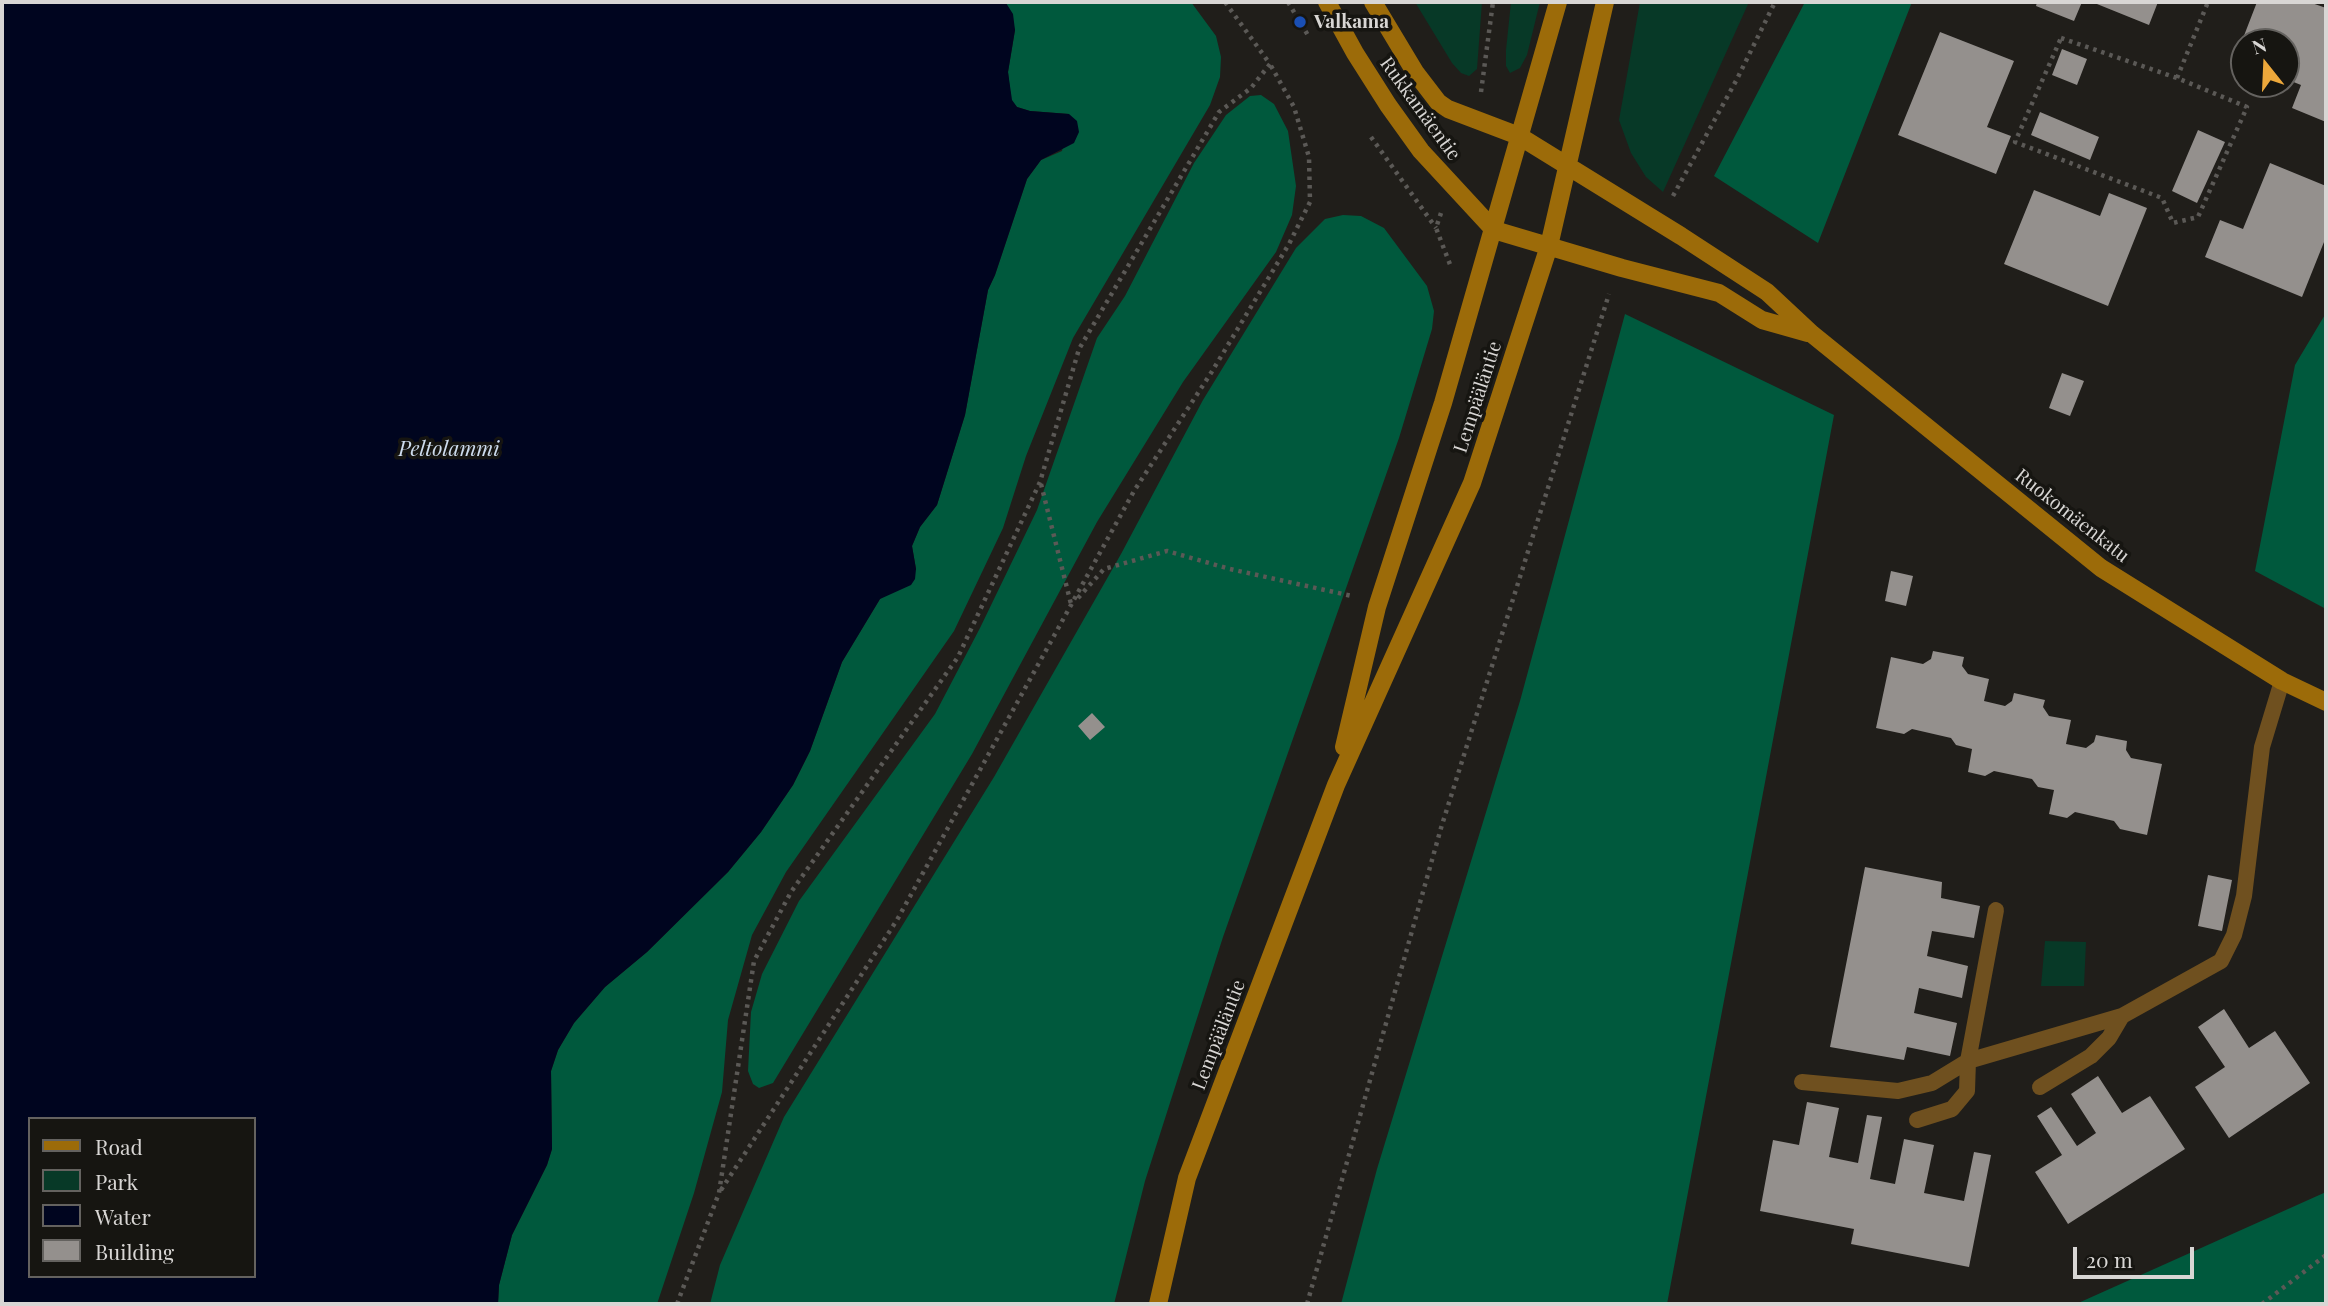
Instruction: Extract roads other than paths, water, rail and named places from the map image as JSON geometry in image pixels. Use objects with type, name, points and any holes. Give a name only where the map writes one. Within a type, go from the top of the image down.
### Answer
[{"type":"main road","name":"Rukkamäentie","points":[[1327,2],[1355,53],[1421,151],[1494,230]]},
{"type":"main road","name":"Rukkamäentie","points":[[1373,2],[1427,90],[1438,102],[1519,136],[1569,166]]},
{"type":"main road","name":"Lempääläntie","points":[[1336,785],[1377,607],[1443,403],[1558,2]]},
{"type":"main road","name":"Lempääläntie","points":[[1158,1304],[1187,1178],[1336,785],[1472,483],[1549,246],[1605,2]]},
{"type":"main road","name":"Ruokomäenkatu","points":[[1569,166],[1767,292],[1812,334],[2101,568],[2282,681],[2326,702]]},
{"type":"main road","name":"Ruokomäenkatu","points":[[1494,230],[1719,293],[1762,320],[1812,334]]},
{"type":"lane","points":[[1802,1082],[1898,1091],[1932,1083],[1968,1061],[2122,1016],[2221,961],[2234,934],[2244,896],[2262,747],[2282,681]]},
{"type":"lane","points":[[1917,1120],[1952,1109],[1967,1091],[1968,1061],[1996,910]]},
{"type":"lane","points":[[2040,1087],[2091,1056],[2109,1038],[2122,1016]]},
{"type":"water","name":"Peltolammi","points":[[2,2],[1006,3],[1013,14],[1015,30],[1008,72],[1012,100],[1017,107],[1030,111],[1069,114],[1077,121],[1079,132],[1074,143],[1041,160],[1027,179],[988,290],[965,415],[937,505],[920,527],[912,546],[915,579],[911,585],[880,599],[842,662],[810,751],[793,785],[761,832],[728,872],[647,952],[605,987],[574,1023],[558,1050],[551,1071],[552,1149],[547,1165],[512,1235],[499,1285],[498,1304],[2,1304]]},
{"type":"place","name":"Valkama","points":[[1300,22]]}]
